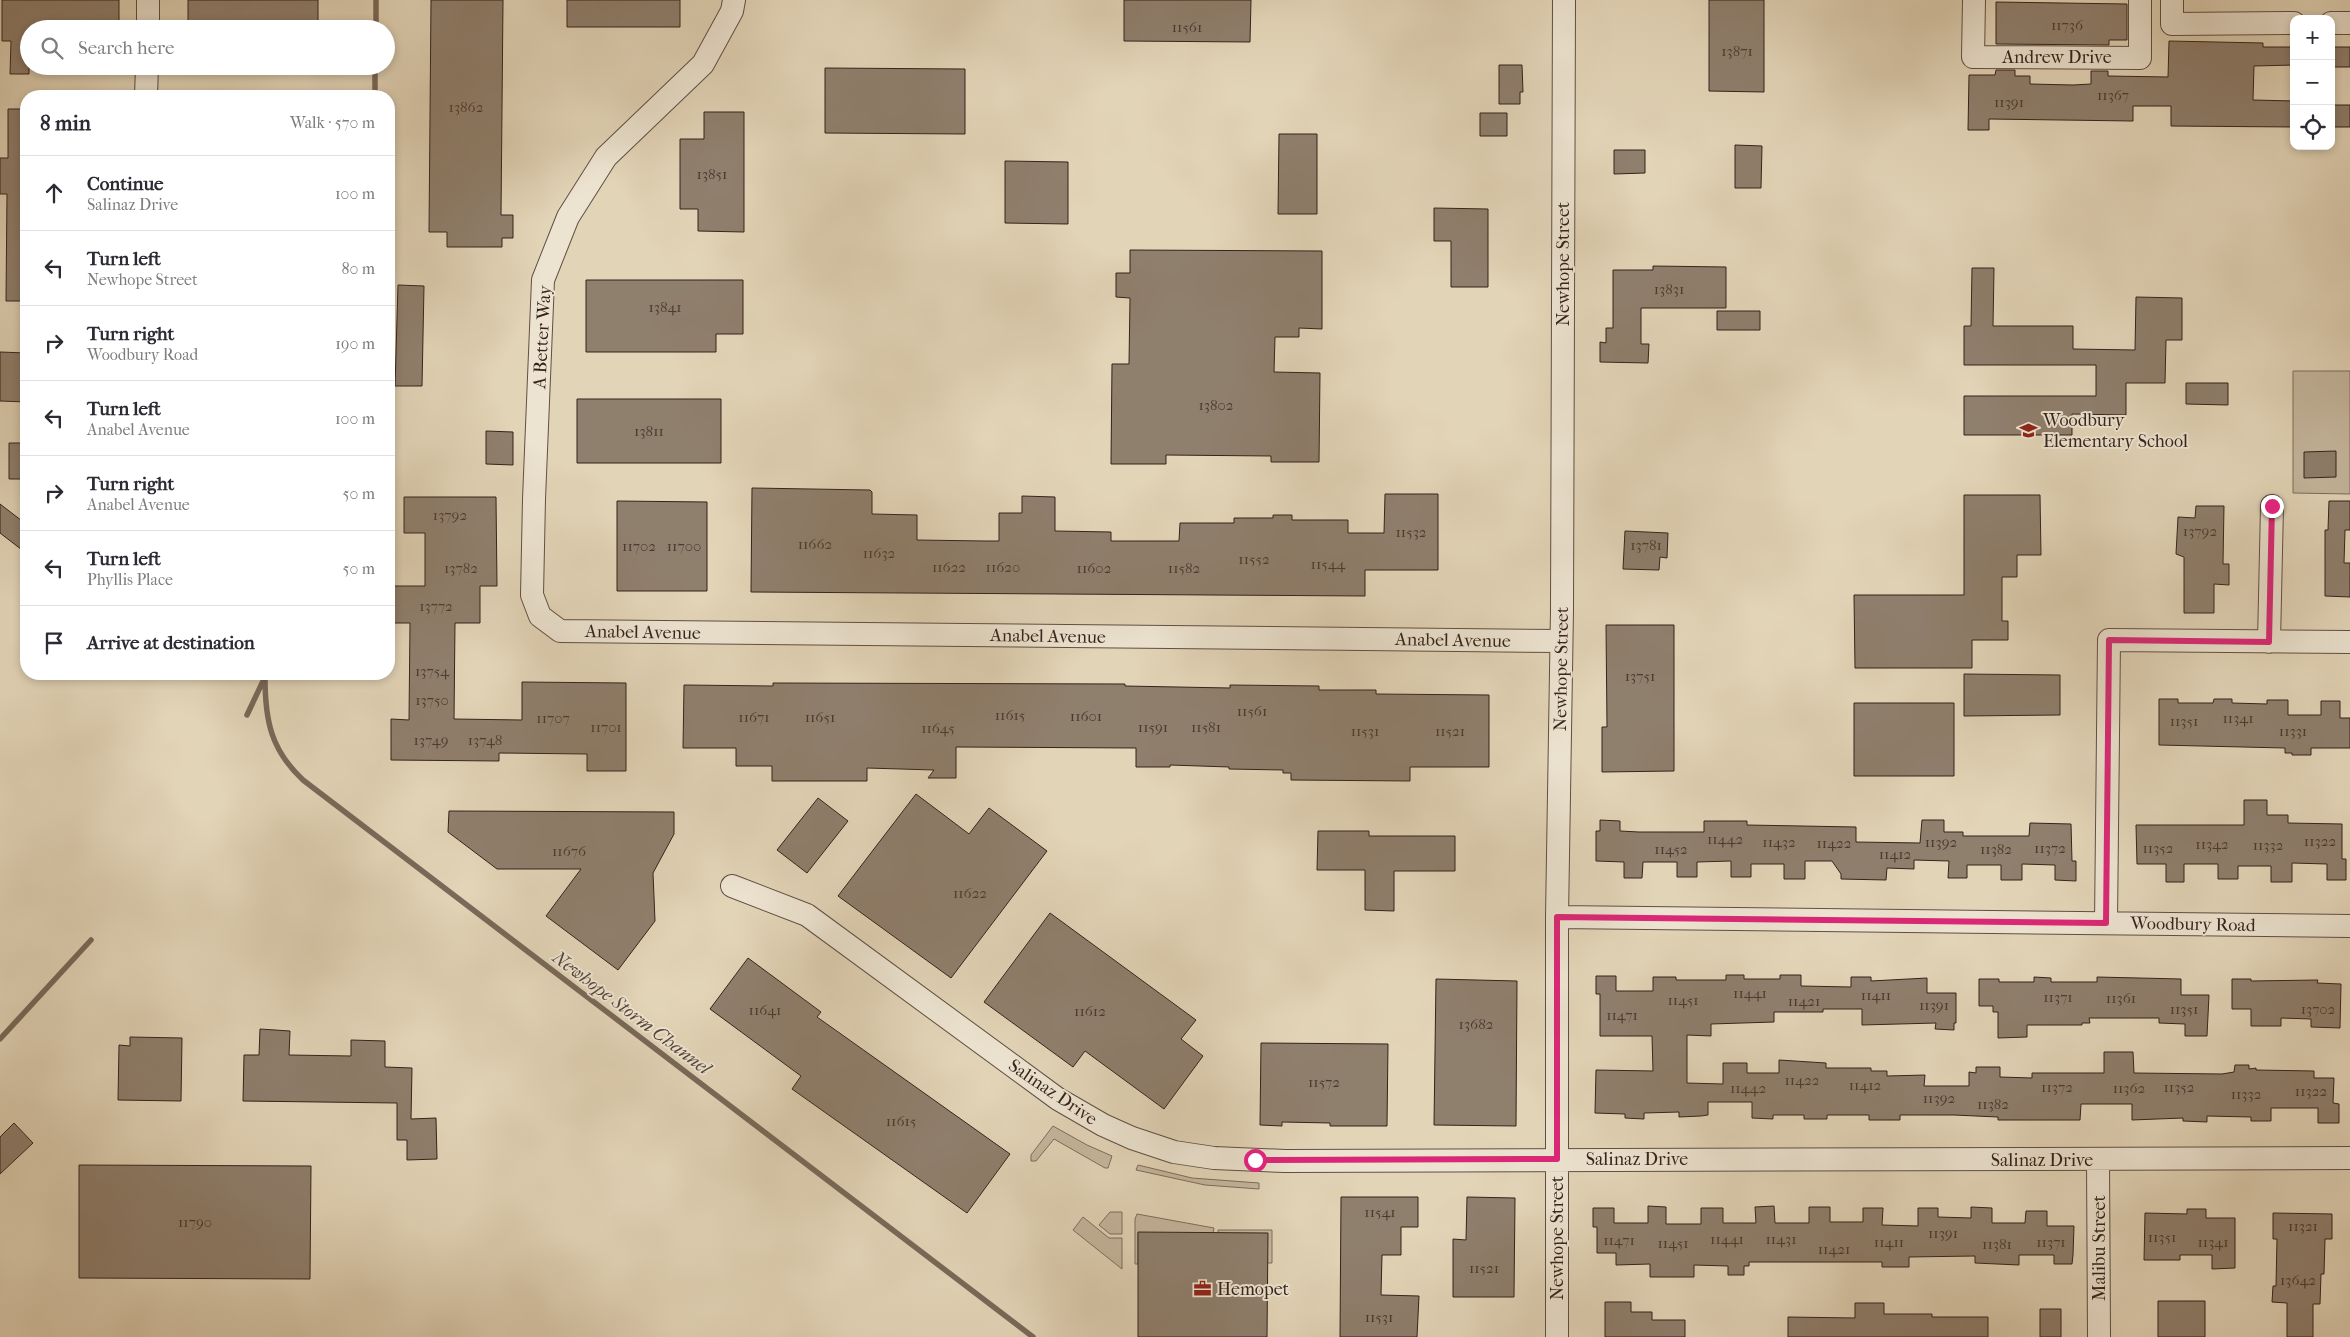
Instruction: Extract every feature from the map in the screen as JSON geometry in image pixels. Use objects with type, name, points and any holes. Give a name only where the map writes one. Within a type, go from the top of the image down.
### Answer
[{"type":"street","points":[[148,0],[148,20]]},
{"type":"street","name":"A Better Way","points":[[540,616],[532,595],[543,280],[568,217],[606,157],[703,64],[732,11],[734,0]]},
{"type":"street","name":"Newhope Street","points":[[1557,1337],[1557,917],[1561,641],[1564,0]]},
{"type":"street","name":"Andrew Drive","points":[[1974,0],[1973,57],[2140,58],[2140,0]]},
{"type":"street","points":[[2172,0],[2172,24],[2290,23]]},
{"type":"street","points":[[2335,23],[2350,23]]},
{"type":"street","points":[[146,90],[147,75]]},
{"type":"street","points":[[2269,642],[2272,506]]},
{"type":"street","name":"Anabel Avenue","points":[[540,616],[560,631],[1561,641]]},
{"type":"street","points":[[2106,923],[2109,640],[2350,642]]},
{"type":"street","name":"Salinaz Drive","points":[[732,886],[807,915],[1058,1100],[1103,1126],[1140,1141],[1181,1153],[1249,1160],[2098,1160],[2350,1158]]},
{"type":"street","name":"Woodbury Road","points":[[1557,917],[2350,926]]},
{"type":"street","name":"Malibu Street","points":[[2098,1160],[2099,1337]]},
{"type":"shaded area","points":[[2293,371],[2350,371],[2350,494],[2293,493]]},
{"type":"shaded area","points":[[1053,1126],[1087,1145],[1112,1156],[1108,1168],[1054,1139],[1036,1161],[1031,1161],[1031,1155]]},
{"type":"shaded area","points":[[1138,1165],[1192,1178],[1259,1183],[1259,1189],[1205,1185],[1136,1170]]},
{"type":"shaded area","points":[[1110,1212],[1122,1212],[1122,1234],[1110,1234],[1099,1225]]},
{"type":"shaded area","points":[[1137,1214],[1214,1228],[1213,1233],[1138,1233],[1138,1264],[1135,1264],[1135,1219]]},
{"type":"shaded area","points":[[1083,1217],[1109,1238],[1122,1238],[1122,1269],[1073,1230]]},
{"type":"shaded area","points":[[1218,1230],[1272,1230],[1272,1263],[1268,1263],[1218,1233]]},
{"type":"building","points":[[2,0],[119,0],[119,20],[20,20],[20,74],[10,74],[11,41],[2,41]]},
{"type":"building","points":[[188,0],[318,0],[318,20],[188,20]]},
{"type":"building","points":[[431,0],[503,0],[501,215],[513,215],[513,238],[502,238],[502,247],[447,247],[447,232],[429,232]]},
{"type":"building","points":[[567,0],[680,0],[680,27],[567,27]]},
{"type":"building","points":[[1124,0],[1251,0],[1250,42],[1124,41]]},
{"type":"building","points":[[1709,0],[1764,0],[1764,92],[1709,91]]},
{"type":"building","points":[[1996,2],[2127,4],[2127,40],[2109,40],[2109,45],[1996,44]]},
{"type":"building","points":[[2169,41],[2263,43],[2263,47],[2290,47],[2290,65],[2254,66],[2253,100],[2290,101],[2290,127],[2171,126],[2171,106],[2133,106],[2133,121],[1989,119],[1989,130],[1968,130],[1969,75],[1995,75],[1996,70],[2015,70],[2015,76],[2030,76],[2030,84],[2073,85],[2091,84],[2091,71],[2108,71],[2108,76],[2168,77]]},
{"type":"building","points":[[2335,47],[2350,47],[2350,67],[2335,67]]},
{"type":"building","points":[[1499,65],[1522,65],[1523,92],[1520,92],[1520,104],[1499,104]]},
{"type":"building","points":[[825,68],[965,69],[965,134],[825,133]]},
{"type":"building","points":[[2335,105],[2350,105],[2350,127],[2335,127]]},
{"type":"building","points":[[8,109],[20,109],[20,301],[6,301],[7,194],[0,194],[0,158],[8,158]]},
{"type":"building","points":[[704,112],[744,112],[744,232],[698,231],[698,209],[680,209],[680,139],[704,139]]},
{"type":"building","points":[[1480,113],[1507,113],[1507,136],[1480,136]]},
{"type":"building","points":[[1279,134],[1317,134],[1317,214],[1278,214]]},
{"type":"building","points":[[1735,145],[1762,146],[1761,188],[1735,188]]},
{"type":"building","points":[[1614,150],[1645,150],[1645,173],[1614,174]]},
{"type":"building","points":[[1005,161],[1068,162],[1068,224],[1005,223]]},
{"type":"building","points":[[1434,208],[1488,209],[1488,287],[1451,287],[1451,241],[1434,241]]},
{"type":"building","points":[[1130,250],[1322,251],[1322,329],[1299,328],[1299,337],[1275,337],[1274,372],[1320,373],[1319,462],[1271,462],[1271,456],[1166,455],[1166,464],[1111,464],[1112,364],[1129,364],[1130,298],[1116,297],[1116,273],[1130,273]]},
{"type":"building","points":[[1653,266],[1726,267],[1726,308],[1641,308],[1641,344],[1649,344],[1648,363],[1600,362],[1600,342],[1606,343],[1606,328],[1613,328],[1613,270],[1653,270]]},
{"type":"building","points":[[1972,268],[1994,268],[1993,326],[2073,326],[2073,349],[2135,350],[2136,297],[2182,298],[2182,340],[2166,340],[2165,383],[2126,383],[2126,415],[2072,414],[2072,435],[1964,435],[1964,396],[2096,396],[2096,365],[1964,365],[1964,326],[1971,326]]},
{"type":"building","points":[[586,280],[743,280],[743,334],[716,334],[716,352],[586,352]]},
{"type":"building","points":[[398,285],[424,286],[422,386],[395,386]]},
{"type":"building","points":[[1717,311],[1760,311],[1760,330],[1717,330]]},
{"type":"building","points":[[0,352],[20,353],[20,402],[0,401]]},
{"type":"building","points":[[2186,383],[2228,383],[2228,405],[2186,404]]},
{"type":"building","points":[[577,399],[721,399],[721,463],[577,463]]},
{"type":"building","points":[[486,431],[513,432],[513,465],[486,464]]},
{"type":"building","points":[[9,443],[20,443],[20,479],[9,479]]},
{"type":"building","points":[[2336,451],[2336,477],[2304,478],[2304,452]]},
{"type":"building","points":[[752,488],[870,490],[872,492],[872,514],[917,515],[917,540],[985,541],[999,541],[999,513],[1022,513],[1022,496],[1055,497],[1055,531],[1111,532],[1111,541],[1179,541],[1180,523],[1234,523],[1234,518],[1273,518],[1273,515],[1292,515],[1292,520],[1348,520],[1348,533],[1384,533],[1385,494],[1438,494],[1438,570],[1365,570],[1365,596],[751,592]]},
{"type":"building","points":[[1964,495],[2040,495],[2041,555],[2017,555],[2017,577],[2002,577],[2002,621],[2008,621],[2008,640],[1972,640],[1972,668],[1855,668],[1854,595],[1964,595]]},
{"type":"building","points":[[404,497],[496,497],[497,586],[480,586],[480,623],[455,623],[454,719],[522,720],[522,682],[626,683],[626,771],[587,771],[587,754],[499,753],[499,761],[391,760],[391,719],[409,720],[410,623],[395,623],[395,586],[425,586],[425,533],[404,533]]},
{"type":"building","points":[[617,501],[707,502],[707,591],[617,591]]},
{"type":"building","points":[[2329,501],[2350,501],[2350,530],[2345,530],[2344,563],[2350,563],[2350,597],[2325,596],[2325,530],[2328,530]]},
{"type":"building","points":[[0,504],[20,519],[20,548],[0,533]]},
{"type":"building","points":[[2196,506],[2224,506],[2223,564],[2229,564],[2229,585],[2214,584],[2214,613],[2184,613],[2184,557],[2176,554],[2178,517],[2195,518]]},
{"type":"building","points":[[1625,531],[1668,533],[1667,558],[1660,557],[1659,570],[1623,569]]},
{"type":"building","points":[[1606,625],[1674,625],[1674,771],[1602,772],[1602,727],[1607,727]]},
{"type":"building","points":[[1964,674],[2060,675],[2060,715],[1964,716]]},
{"type":"building","points":[[773,683],[1125,684],[1125,686],[1230,688],[1230,685],[1319,686],[1319,690],[1376,690],[1376,694],[1489,695],[1489,767],[1410,767],[1410,781],[1291,780],[1291,773],[1283,773],[1283,770],[1170,765],[1170,767],[1136,767],[1136,748],[956,747],[956,778],[928,778],[934,770],[867,768],[867,781],[772,781],[772,766],[736,766],[736,748],[683,748],[684,685],[773,686]]},
{"type":"building","points":[[2159,699],[2178,699],[2178,703],[2213,703],[2214,699],[2232,699],[2232,703],[2267,704],[2267,700],[2288,700],[2288,715],[2321,715],[2321,701],[2340,701],[2340,718],[2350,718],[2350,748],[2311,748],[2311,755],[2292,755],[2292,753],[2285,753],[2285,748],[2159,745]]},
{"type":"building","points":[[1854,703],[1954,703],[1954,776],[1854,776]]},
{"type":"building","points":[[916,794],[969,834],[989,808],[1047,851],[951,978],[838,896]]},
{"type":"building","points":[[818,798],[848,821],[807,873],[777,850]]},
{"type":"building","points":[[2244,800],[2267,800],[2267,815],[2288,815],[2288,823],[2342,824],[2342,859],[2346,859],[2346,880],[2327,880],[2327,864],[2292,863],[2292,882],[2271,882],[2271,866],[2238,866],[2238,879],[2218,879],[2218,864],[2184,864],[2184,882],[2166,882],[2166,864],[2137,864],[2136,825],[2244,825]]},
{"type":"building","points":[[449,811],[674,812],[674,834],[653,873],[655,921],[618,970],[546,916],[581,869],[497,869],[448,832]]},
{"type":"building","points":[[1600,820],[1620,821],[1620,831],[1639,832],[1704,832],[1704,821],[1747,821],[1747,825],[1856,827],[1856,842],[1920,843],[1922,820],[1944,820],[1944,832],[1963,832],[1963,836],[2029,836],[2030,823],[2071,824],[2072,861],[2076,861],[2076,881],[2055,880],[2055,865],[2022,864],[2022,880],[2001,880],[2001,865],[1967,865],[1967,878],[1948,878],[1949,861],[1914,860],[1914,869],[1887,868],[1886,880],[1841,879],[1841,874],[1832,861],[1805,861],[1805,879],[1784,879],[1784,864],[1751,864],[1751,877],[1731,877],[1731,861],[1697,862],[1697,877],[1677,877],[1677,862],[1643,862],[1642,878],[1624,878],[1624,862],[1596,861],[1596,831],[1600,831]]},
{"type":"building","points":[[1318,831],[1369,831],[1369,836],[1455,836],[1455,871],[1394,871],[1394,911],[1365,910],[1365,870],[1317,870]]},
{"type":"building","points":[[1050,913],[1196,1020],[1181,1039],[1203,1056],[1164,1109],[1085,1051],[1073,1067],[984,1002]]},
{"type":"building","points":[[748,958],[821,1012],[817,1017],[1010,1154],[967,1213],[792,1089],[801,1076],[710,1009]]},
{"type":"building","points":[[1726,975],[1744,975],[1744,979],[1780,979],[1780,975],[1801,975],[1801,986],[1851,987],[1851,977],[1871,977],[1871,981],[1927,978],[1927,993],[1956,993],[1956,1023],[1954,1023],[1954,1030],[1935,1029],[1936,1023],[1862,1025],[1862,1009],[1823,1009],[1823,1012],[1774,1012],[1774,1022],[1711,1024],[1711,1036],[1687,1035],[1687,1083],[1723,1084],[1723,1063],[1747,1063],[1747,1073],[1779,1073],[1779,1060],[1826,1063],[1826,1068],[1871,1068],[1871,1071],[1887,1071],[1887,1076],[1925,1075],[1924,1086],[1969,1086],[1969,1072],[1976,1073],[1976,1067],[2000,1067],[2000,1077],[2032,1078],[2032,1073],[2104,1073],[2104,1052],[2133,1052],[2134,1073],[2222,1074],[2234,1072],[2235,1065],[2249,1065],[2249,1069],[2256,1068],[2256,1070],[2314,1071],[2314,1078],[2334,1078],[2333,1103],[2339,1104],[2339,1123],[2318,1123],[2318,1108],[2271,1108],[2271,1121],[2251,1121],[2251,1117],[2207,1116],[2207,1122],[2183,1121],[2183,1118],[2132,1120],[2132,1104],[2081,1104],[2080,1120],[1998,1120],[1998,1117],[1954,1115],[1900,1115],[1900,1120],[1869,1120],[1869,1115],[1827,1115],[1827,1119],[1804,1119],[1804,1115],[1773,1115],[1773,1119],[1752,1118],[1752,1102],[1708,1102],[1708,1115],[1701,1116],[1679,1117],[1679,1112],[1644,1113],[1644,1119],[1625,1118],[1625,1114],[1595,1113],[1596,1070],[1653,1071],[1652,1036],[1600,1036],[1600,994],[1596,994],[1596,976],[1616,976],[1616,991],[1653,991],[1653,977],[1676,977],[1676,980],[1726,980]]},
{"type":"building","points":[[2034,977],[2051,978],[2051,982],[2097,982],[2097,977],[2181,979],[2181,995],[2209,995],[2207,1036],[2185,1036],[2185,1024],[2159,1023],[2159,1018],[2089,1018],[2090,1023],[2082,1023],[2082,1025],[2027,1025],[2027,1037],[1998,1038],[1998,1012],[1993,1012],[1993,1006],[1979,1006],[1979,979],[1999,979],[1999,982],[2034,982]]},
{"type":"building","points":[[1436,979],[1517,981],[1516,1126],[1434,1125]]},
{"type":"building","points":[[2232,979],[2251,979],[2251,981],[2318,980],[2317,983],[2341,984],[2340,1028],[2311,1027],[2311,1019],[2281,1018],[2281,1026],[2251,1026],[2251,1009],[2232,1009]]},
{"type":"building","points":[[260,1029],[290,1031],[289,1055],[351,1056],[351,1040],[385,1041],[385,1067],[412,1068],[411,1119],[436,1118],[437,1159],[407,1160],[407,1140],[397,1140],[397,1103],[243,1101],[244,1055],[259,1055]]},
{"type":"building","points":[[130,1037],[182,1038],[181,1101],[118,1100],[119,1045],[130,1046]]},
{"type":"building","points":[[1261,1043],[1388,1044],[1387,1126],[1330,1126],[1330,1123],[1282,1122],[1282,1126],[1260,1125]]},
{"type":"building","points":[[14,1123],[33,1143],[0,1174],[0,1137]]},
{"type":"building","points":[[79,1165],[311,1166],[310,1279],[79,1278]]},
{"type":"building","points":[[1341,1197],[1418,1197],[1418,1227],[1401,1227],[1401,1255],[1382,1255],[1381,1295],[1419,1296],[1417,1337],[1340,1337]]},
{"type":"building","points":[[1467,1197],[1515,1198],[1514,1297],[1453,1297],[1453,1239],[1466,1240]]},
{"type":"building","points":[[1648,1206],[1666,1207],[1666,1224],[1701,1224],[1701,1208],[1723,1208],[1723,1223],[1756,1223],[1755,1207],[1774,1206],[1775,1223],[1809,1223],[1809,1207],[1830,1207],[1830,1222],[1863,1222],[1863,1208],[1883,1208],[1882,1225],[1918,1226],[1918,1208],[1938,1208],[1938,1217],[1971,1218],[1971,1207],[1992,1208],[1992,1223],[2025,1223],[2026,1211],[2047,1211],[2047,1226],[2074,1226],[2072,1264],[2054,1264],[2054,1255],[2019,1255],[2019,1265],[1975,1263],[1975,1256],[1909,1257],[1909,1267],[1882,1267],[1882,1262],[1749,1262],[1749,1266],[1744,1266],[1744,1275],[1728,1275],[1728,1266],[1694,1265],[1694,1277],[1650,1277],[1650,1264],[1616,1265],[1616,1253],[1597,1253],[1597,1227],[1593,1227],[1593,1208],[1614,1208],[1614,1223],[1648,1223]]},
{"type":"building","points":[[2187,1209],[2206,1209],[2206,1218],[2235,1218],[2235,1268],[2212,1269],[2212,1255],[2180,1255],[2180,1260],[2144,1260],[2145,1213],[2187,1214]]},
{"type":"building","points":[[2273,1213],[2332,1214],[2332,1239],[2325,1239],[2324,1274],[2321,1274],[2320,1304],[2313,1304],[2313,1337],[2287,1337],[2287,1303],[2272,1302],[2273,1286],[2276,1286],[2277,1239],[2273,1239]]},
{"type":"building","name":"Hemopet","points":[[1138,1232],[1268,1233],[1267,1337],[1138,1337]]},
{"type":"building","points":[[2158,1301],[2205,1301],[2205,1337],[2158,1337]]},
{"type":"building","points":[[1605,1302],[1631,1302],[1631,1312],[1652,1312],[1652,1320],[1685,1320],[1685,1337],[1605,1337]]},
{"type":"building","points":[[1855,1303],[1884,1303],[1884,1314],[1932,1314],[1932,1317],[1988,1317],[1988,1337],[1788,1337],[1788,1317],[1855,1318]]},
{"type":"building","points":[[2040,1309],[2061,1309],[2061,1337],[2040,1337]]},
{"type":"waterway","points":[[376,0],[376,20]]},
{"type":"waterway","points":[[375,75],[375,90]]},
{"type":"waterway","points":[[247,715],[264,680]]},
{"type":"waterway","name":"Newhope Storm Channel","points":[[265,680],[266,707],[272,734],[277,746],[292,769],[303,780],[1033,1337]]},
{"type":"waterway","points":[[0,1039],[91,940]]},
{"type":"place","name":"Woodbury Elementary School","points":[[2029,430]]},
{"type":"place","name":"Hemopet","points":[[1203,1289]]},
{"type":"route","points":[[1255,1160],[1557,1159],[1557,917],[2106,923],[2109,640],[2269,642],[2272,506]]}]
